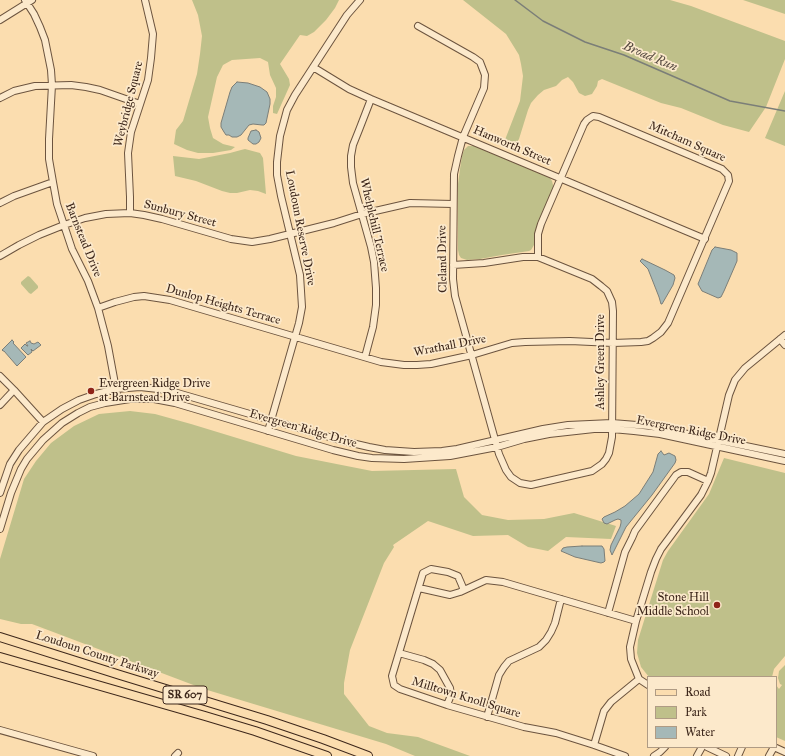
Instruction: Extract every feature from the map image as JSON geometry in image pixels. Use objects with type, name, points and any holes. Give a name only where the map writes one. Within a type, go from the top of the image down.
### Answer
[{"type":"main road","name":"Loudoun County Parkway","points":[[0,637],[120,676],[267,720],[368,756]]},
{"type":"main road","name":"SR 607","points":[[0,657],[206,716],[327,756]]},
{"type":"street","name":"Weybridge Square","points":[[130,213],[128,153],[131,132],[148,80],[153,34],[145,0]]},
{"type":"street","name":"Loudoun Reserve Drive","points":[[268,431],[299,323],[302,307],[300,275],[277,175],[276,162],[280,136],[288,110],[295,95],[347,15],[360,0]]},
{"type":"street","points":[[0,20],[28,1]]},
{"type":"street","name":"Barnstead Drive","points":[[28,1],[45,40],[52,70],[49,139],[49,159],[52,182],[57,204],[72,248],[88,281],[98,308],[108,346],[118,400]]},
{"type":"street","name":"Cleland Drive","points":[[418,26],[473,57],[480,62],[483,69],[485,81],[484,88],[463,137],[454,174],[453,279],[455,296],[496,444]]},
{"type":"street","name":"Hanworth Street","points":[[313,67],[349,89],[705,239]]},
{"type":"street","points":[[0,98],[22,88],[52,85],[86,87],[100,90],[140,104]]},
{"type":"street","name":"Whelplehill Terrace","points":[[365,357],[374,327],[376,288],[374,262],[353,183],[351,156],[358,130],[372,99]]},
{"type":"street","name":"Mitcham Square","points":[[538,257],[538,234],[541,224],[587,120],[593,116],[599,117],[722,169],[728,175],[729,181],[668,323],[661,332],[648,341],[613,343]]},
{"type":"street","points":[[0,203],[14,196],[52,182]]},
{"type":"street","name":"Sunbury Street","points":[[0,256],[32,238],[64,225],[85,218],[106,214],[130,213],[162,219],[231,239],[252,242],[290,234],[362,214],[410,204],[453,204]]},
{"type":"street","name":"Ashley Green Drive","points":[[453,265],[484,263],[523,257],[538,257],[592,279],[606,291],[612,302],[612,438],[609,453],[602,464],[592,471],[530,485],[520,483],[512,478],[506,470],[496,444]]},
{"type":"street","name":"Dunlop Heights Terrace","points":[[98,308],[134,297],[144,296],[159,298],[295,337]]},
{"type":"street","points":[[647,684],[639,679],[631,659],[630,648],[636,621],[656,559],[661,549],[701,496],[708,481],[729,395],[735,380],[745,368],[785,335]]},
{"type":"street","name":"Wrathall Drive","points":[[295,337],[392,364],[417,365],[431,364],[525,342],[613,343]]},
{"type":"street","points":[[780,339],[785,346]]},
{"type":"street","points":[[0,376],[43,422]]},
{"type":"street","name":"Evergreen Ridge Drive","points":[[0,490],[10,464],[19,450],[43,422],[79,400],[116,389],[140,387],[167,390],[343,441],[385,450],[414,452],[442,451],[496,444],[549,434],[612,426],[785,454]]},
{"type":"street","points":[[0,405],[14,390]]},
{"type":"street","name":"Evergreen Ridge Drive","points":[[0,529],[16,480],[27,458],[38,444],[62,423],[78,413],[118,400],[144,398],[164,401],[333,450],[372,458],[404,459],[450,456],[496,444]]},
{"type":"street","name":"Evergreen Ridge Drive","points":[[718,443],[785,461]]},
{"type":"street","points":[[608,613],[625,552],[635,531],[676,475],[681,472],[688,472],[708,481]]},
{"type":"street","points":[[0,490],[11,493]]},
{"type":"street","name":"Milltown Knoll Square","points":[[464,590],[458,576],[448,572],[431,569],[423,573],[392,676],[394,685],[400,689],[447,704],[524,726],[556,733],[625,756]]},
{"type":"street","points":[[419,588],[450,594],[464,590],[486,580],[503,582],[636,621]]},
{"type":"street","points":[[487,716],[499,675],[504,666],[509,661],[539,647],[546,640],[553,628],[561,599]]},
{"type":"street","points":[[399,653],[424,660],[433,664],[440,670],[450,688],[451,695],[447,704]]},
{"type":"street","points":[[594,745],[604,711],[611,702],[639,679]]},
{"type":"street","points":[[0,730],[93,756]]},
{"type":"street","points":[[654,756],[664,748]]},
{"type":"street","points":[[709,748],[726,756]]},
{"type":"green space","points":[[192,0],[339,0],[326,20],[314,32],[307,36],[300,35],[280,64],[289,79],[290,85],[277,114],[273,113],[276,88],[270,75],[268,62],[260,58],[232,60],[223,65],[217,77],[208,117],[213,138],[223,144],[235,147],[231,150],[213,153],[198,153],[174,144],[176,130],[183,121],[197,74],[200,54],[202,36],[198,15]]},
{"type":"green space","points":[[463,0],[670,0],[691,6],[785,41],[785,59],[766,107],[749,132],[723,125],[681,108],[661,103],[602,79],[598,81],[592,94],[585,96],[579,93],[573,82],[568,77],[556,86],[544,90],[538,95],[531,103],[516,144],[503,145],[520,101],[523,76],[519,55],[506,34]]},
{"type":"green space","points":[[743,0],[785,0],[785,14]]},
{"type":"green space","points":[[785,91],[785,146],[765,138]]},
{"type":"green space","points":[[468,146],[474,146],[550,178],[552,181],[553,190],[536,228],[534,245],[531,250],[467,260],[461,258],[459,255],[458,184],[462,156],[464,150]]},
{"type":"green space","points":[[245,149],[260,153],[263,158],[266,194],[250,190],[230,193],[196,181],[175,176],[173,156],[199,159]]},
{"type":"green space","points":[[28,276],[38,286],[38,288],[31,294],[21,284],[21,282]]},
{"type":"green space","points":[[130,411],[155,414],[296,456],[372,471],[456,469],[464,497],[482,515],[508,520],[544,519],[574,513],[616,526],[611,539],[566,537],[548,551],[528,547],[508,535],[473,536],[428,521],[393,545],[394,547],[384,563],[350,650],[344,683],[344,694],[369,726],[387,733],[418,737],[470,756],[415,756],[386,744],[204,689],[32,624],[21,624],[0,619],[0,559],[24,479],[36,461],[51,443],[74,426],[99,414]]},
{"type":"green space","name":"Stone Hill Middle School","points":[[724,458],[785,473],[785,656],[774,669],[772,676],[648,676],[641,667],[637,653],[638,640],[663,560],[709,494]]},
{"type":"green space","points":[[785,665],[785,741],[777,737],[777,686],[779,689],[782,685],[780,684],[778,678],[779,671]]},
{"type":"water","points":[[237,82],[248,83],[260,87],[267,92],[270,99],[270,104],[266,123],[264,125],[249,125],[241,135],[232,137],[226,135],[221,127],[221,123],[230,92],[232,87]]},
{"type":"water","points":[[256,130],[259,132],[261,138],[259,142],[253,144],[248,140],[248,138],[251,131]]},
{"type":"water","points":[[715,247],[731,250],[737,253],[737,261],[721,297],[718,298],[702,291],[698,284],[712,250]]},
{"type":"water","points":[[642,259],[674,275],[675,278],[673,285],[662,304],[648,269],[640,261]]},
{"type":"water","points":[[12,340],[26,357],[17,366],[2,350]]},
{"type":"water","points":[[30,341],[34,344],[38,342],[41,345],[33,351],[31,349],[32,352],[28,355],[21,348],[25,344],[28,346],[26,343]]},
{"type":"water","points":[[661,451],[664,455],[669,453],[675,456],[675,463],[626,527],[612,555],[610,550],[611,545],[620,527],[621,520],[618,519],[607,524],[604,523],[602,519],[625,506],[639,494],[653,472],[658,454]]},
{"type":"water","points":[[602,546],[604,549],[605,561],[601,563],[575,557],[561,551],[563,548],[567,547]]},
{"type":"waterway","name":"Broad Run","points":[[515,0],[543,21],[585,42],[624,55],[730,101],[785,111]]},
{"type":"place","name":"Evergreen Ridge Drive at Barnstead Drive","points":[[91,391]]},
{"type":"place","name":"Stone Hill Middle School","points":[[717,605]]}]
